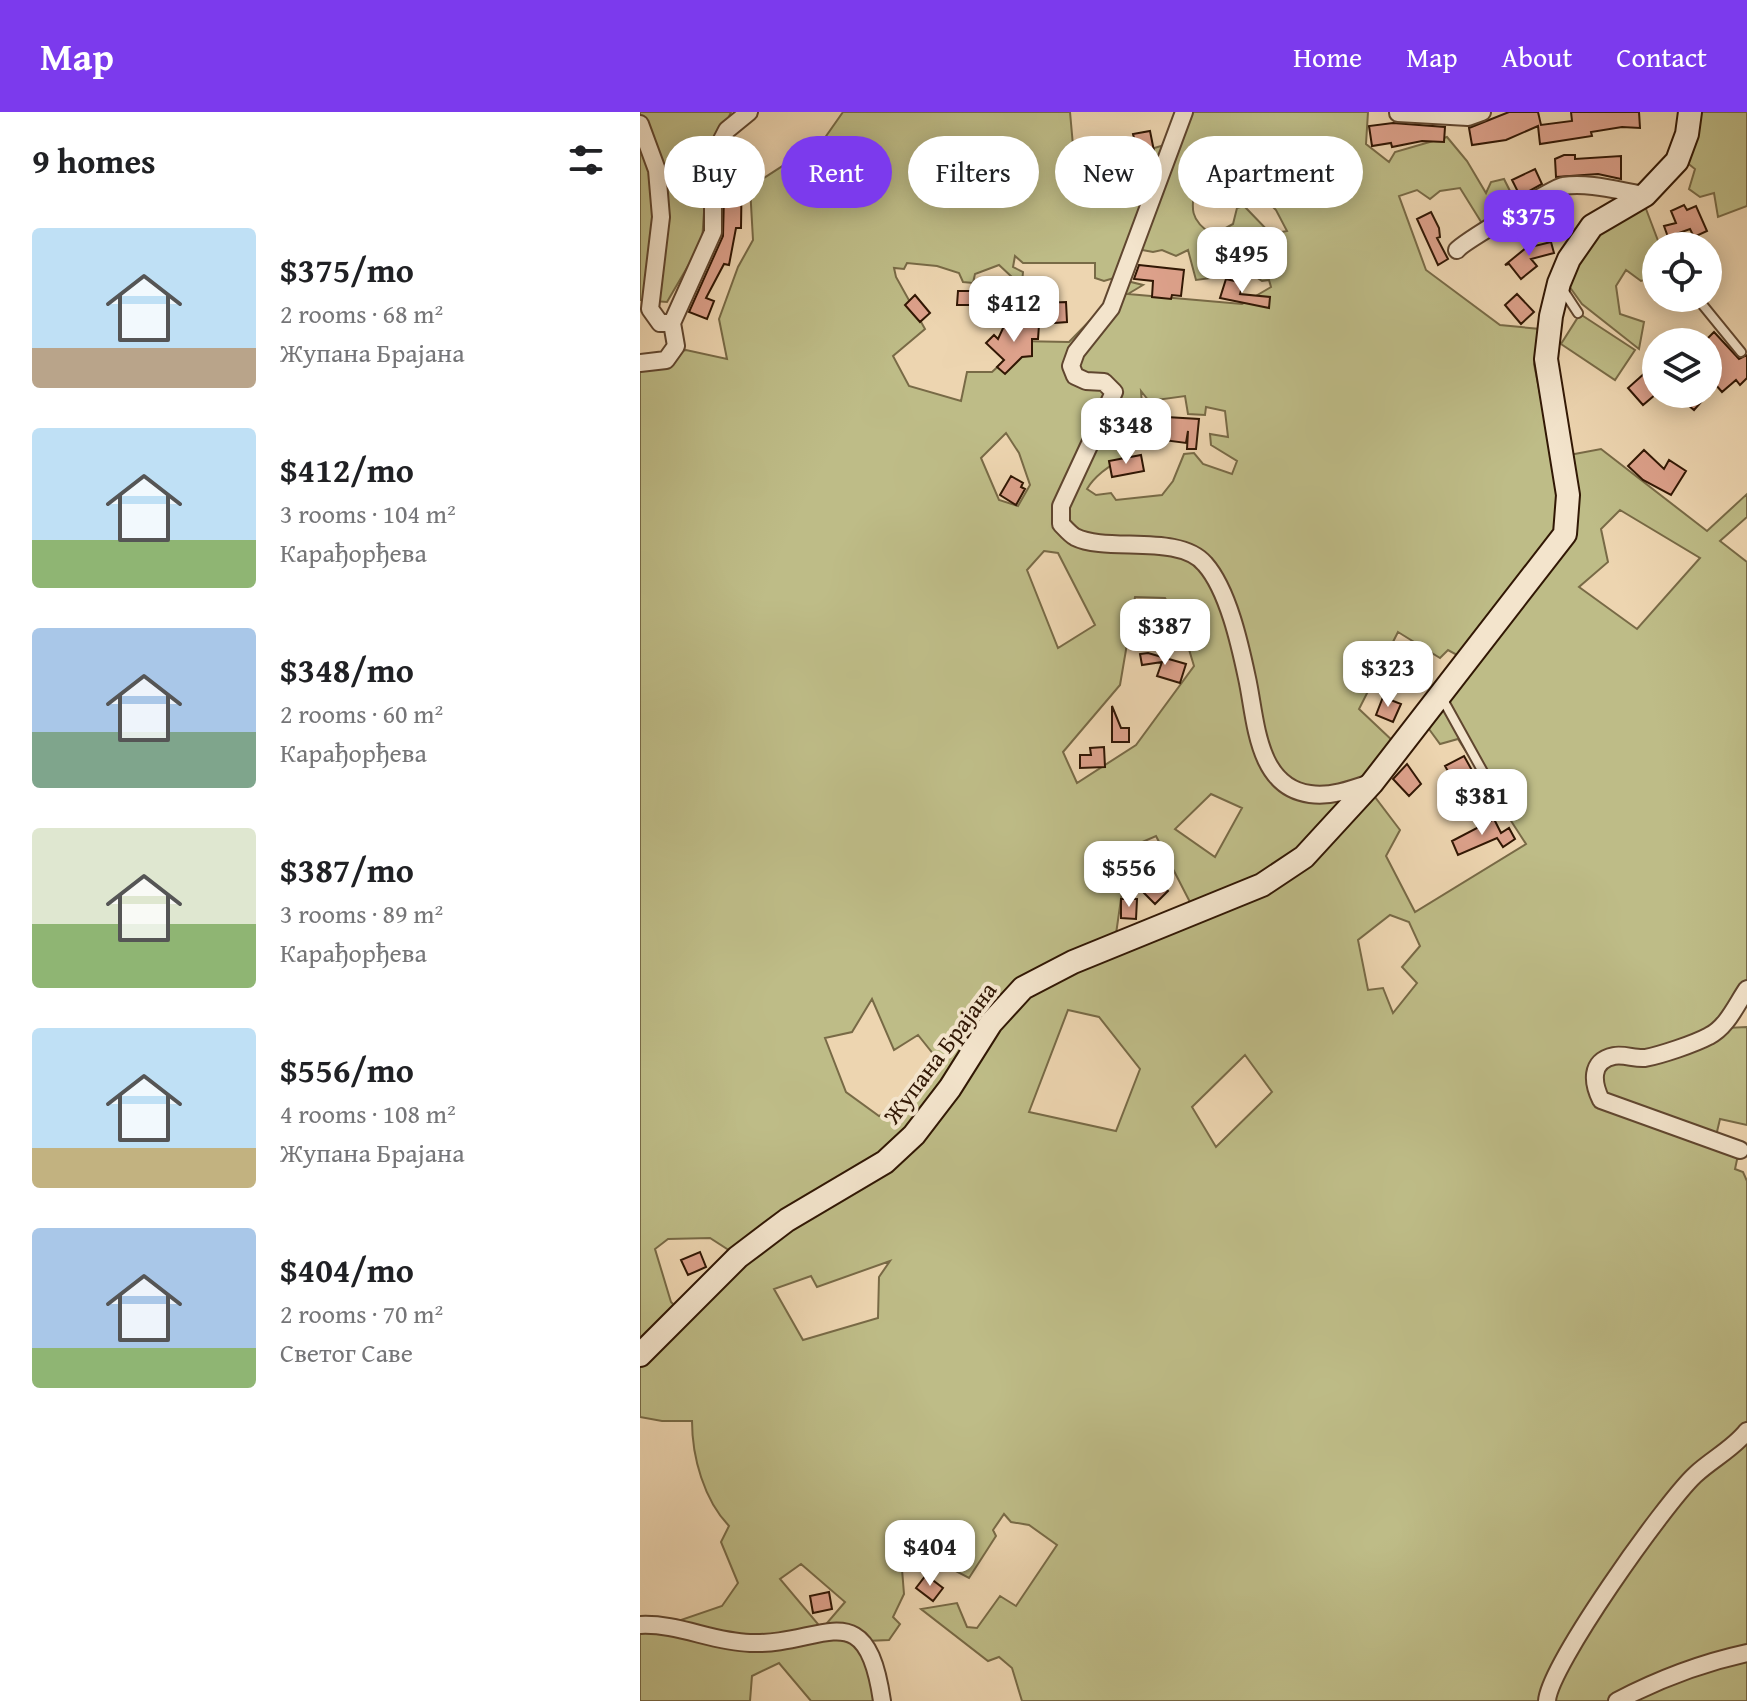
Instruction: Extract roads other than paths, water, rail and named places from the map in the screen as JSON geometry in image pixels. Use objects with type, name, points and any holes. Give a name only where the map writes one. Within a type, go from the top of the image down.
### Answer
[{"type":"street","points":[[640,363],[666,360],[676,346],[672,323],[713,232],[713,157],[727,130],[749,112]]},
{"type":"street","points":[[1184,112],[1111,308],[1076,352],[1071,366],[1075,376],[1086,381],[1104,382],[1114,392],[1061,506],[1061,524],[1075,537],[1178,549],[1204,562],[1237,635],[1259,743],[1271,768],[1286,784],[1308,794],[1338,794],[1372,783]]},
{"type":"street","points":[[1398,113],[1468,117],[1482,112]]},
{"type":"street","name":"Жупана Брајана","points":[[640,1355],[738,1257],[787,1220],[885,1162],[914,1135],[950,1088],[991,1023],[1023,988],[1073,962],[1262,885],[1304,857],[1372,783],[1565,534],[1568,495],[1546,359],[1559,283],[1569,259],[1592,226],[1645,195],[1677,161],[1690,112]]},
{"type":"street","points":[[640,124],[657,170],[661,217],[650,309],[660,323],[672,323]]},
{"type":"street","points":[[1457,250],[1472,237],[1560,186],[1598,187],[1645,195]]},
{"type":"street","points":[[1740,1150],[1601,1100],[1593,1084],[1596,1070],[1604,1060],[1615,1056],[1639,1059],[1656,1056],[1709,1036],[1724,1025],[1747,989]]},
{"type":"street","points":[[1547,1701],[1548,1690],[1569,1652],[1654,1523],[1695,1475],[1747,1431]]},
{"type":"street","points":[[640,1625],[657,1624],[752,1643],[837,1629],[863,1642],[872,1653],[882,1701]]},
{"type":"street","points":[[1617,1701],[1653,1682],[1708,1662],[1747,1653]]},
{"type":"lane","points":[[1559,283],[1578,313]]},
{"type":"lane","points":[[1708,312],[1741,352]]},
{"type":"lane","points":[[1440,694],[1503,808]]}]
